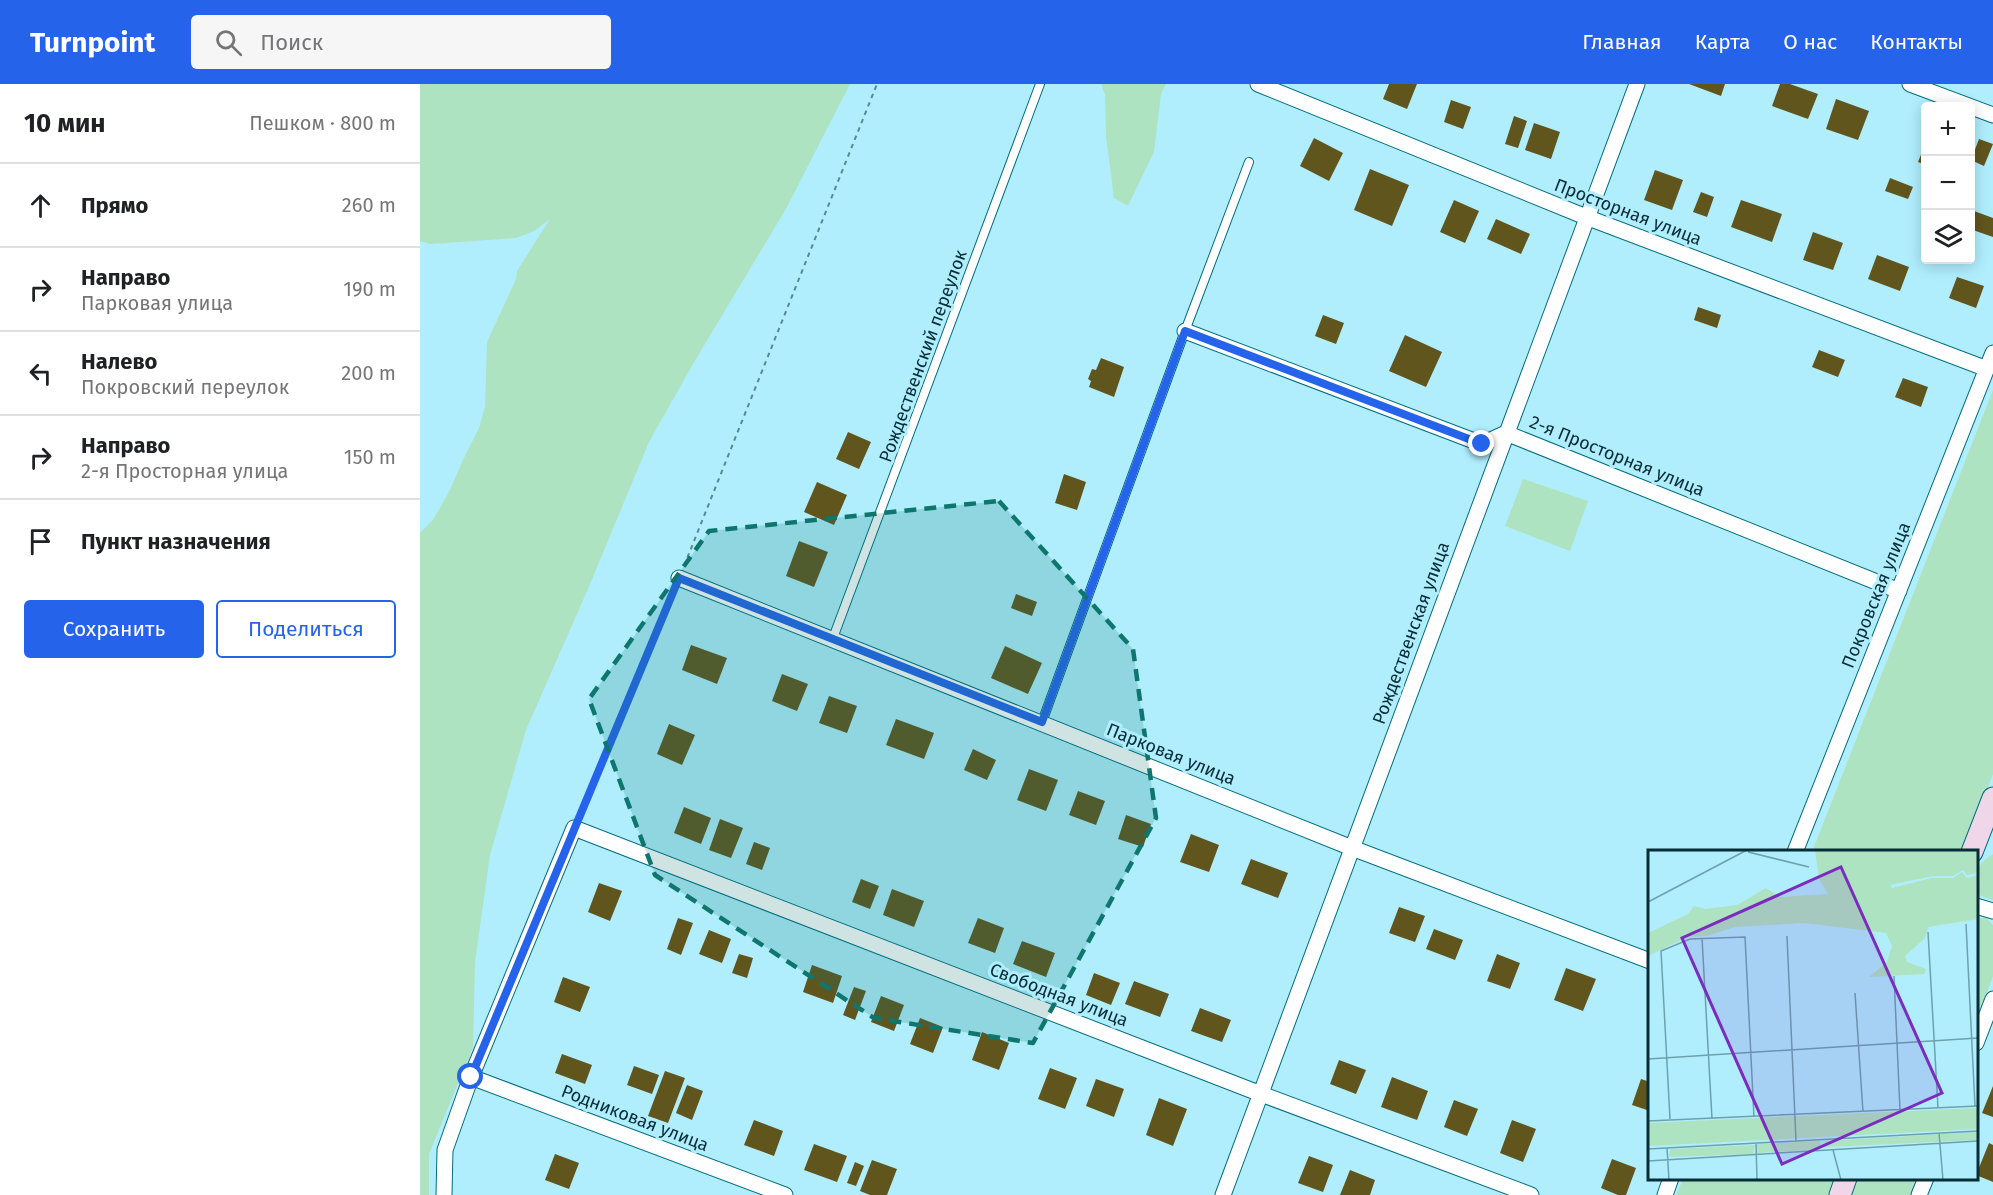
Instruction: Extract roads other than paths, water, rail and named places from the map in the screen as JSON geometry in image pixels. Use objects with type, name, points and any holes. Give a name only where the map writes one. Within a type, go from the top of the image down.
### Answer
[{"type":"main road","points":[[1973,850],[1993,798]]},
{"type":"main road","points":[[1840,1195],[1846,1180]]},
{"type":"street","name":"Просторная улица","points":[[1258,84],[1586,217],[1987,369]]},
{"type":"street","name":"Рождественская улица","points":[[1223,1195],[1637,84]]},
{"type":"street","points":[[1910,84],[1993,115]]},
{"type":"street","name":"2-я Просторная улица","points":[[1185,331],[1482,444],[1506,433],[1899,591]]},
{"type":"street","name":"Покровская улица","points":[[1796,850],[1993,353]]},
{"type":"street","name":"Парковая улица","points":[[679,578],[1352,848],[1648,960]]},
{"type":"street","name":"Свободная улица","points":[[471,1077],[574,828],[1261,1094],[1531,1195]]},
{"type":"street","points":[[1978,906],[1993,911]]},
{"type":"street","points":[[1978,1040],[1993,999]]},
{"type":"street","points":[[444,1195],[445,1150],[471,1077]]},
{"type":"street","name":"Родниковая улица","points":[[471,1077],[784,1195]]},
{"type":"street","points":[[1665,1195],[1671,1180]]},
{"type":"street","points":[[1919,1195],[1926,1180]]},
{"type":"lane","name":"Рождественский переулок","points":[[833,639],[1040,84]]},
{"type":"lane","points":[[1042,722],[1249,162]]}]
